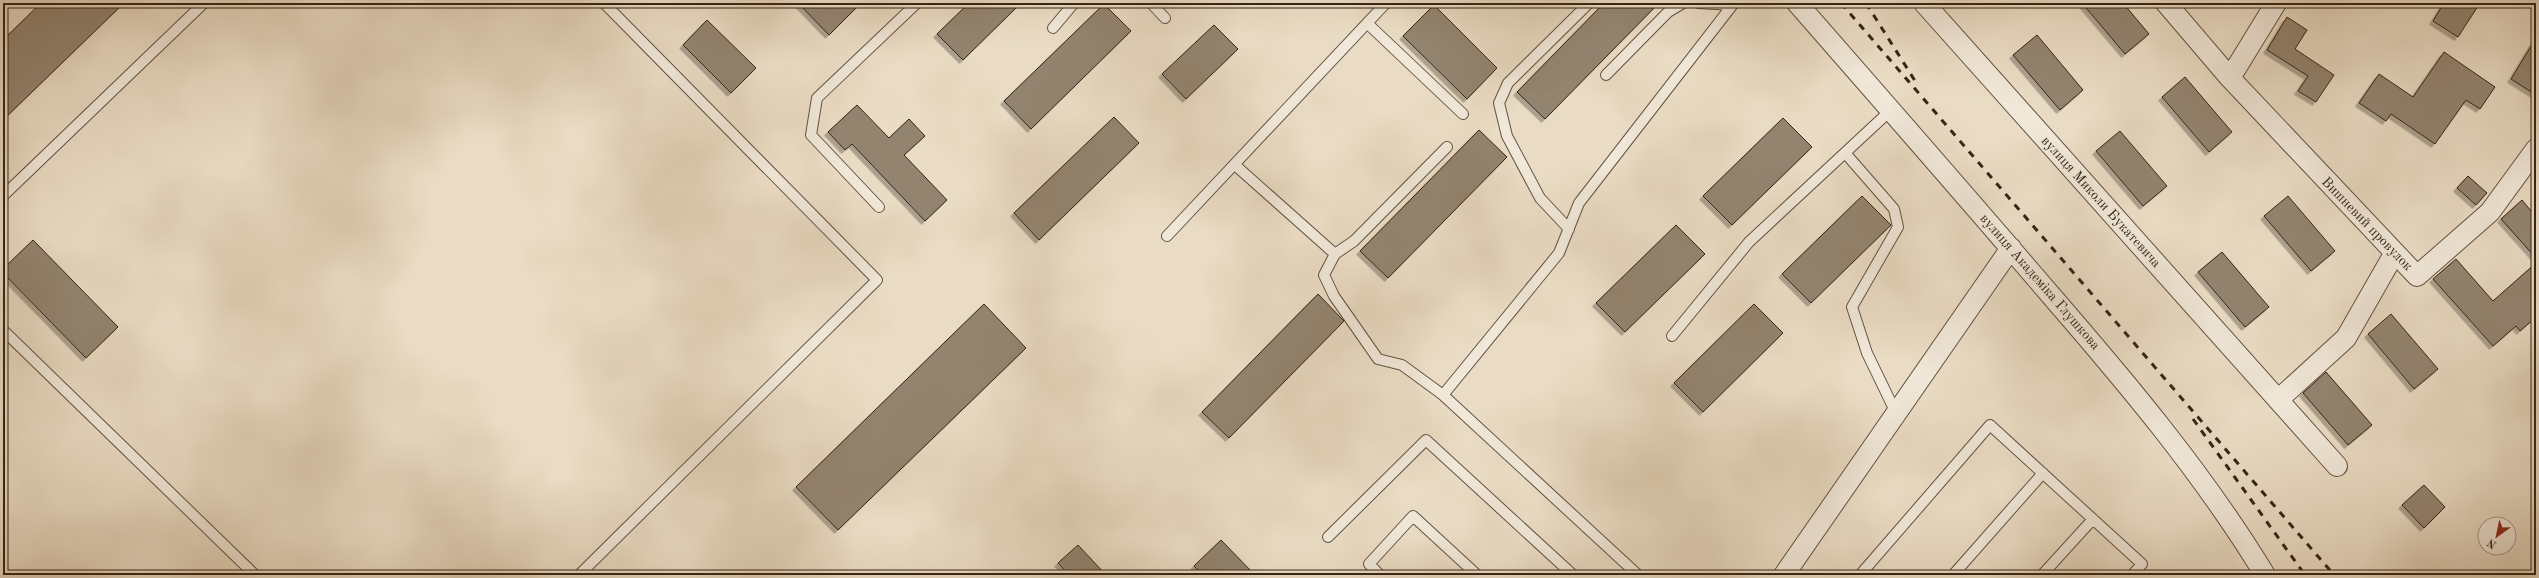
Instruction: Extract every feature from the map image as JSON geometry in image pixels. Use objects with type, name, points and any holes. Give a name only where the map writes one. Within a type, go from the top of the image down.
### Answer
[{"type":"street","name":"вулиця Академіка Глушкова","points":[[1796,3],[2011,248],[2144,404],[2246,544],[2265,575]]},
{"type":"street","name":"вулиця Миколи Букатевича","points":[[1924,3],[2336,466]]},
{"type":"street","name":"Вишневий провулок","points":[[2166,3],[2230,78],[2394,254],[2417,276],[2490,212],[2536,148]]},
{"type":"street","points":[[2230,78],[2276,3]]},
{"type":"street","points":[[1784,575],[2011,248]]},
{"type":"street","points":[[2278,400],[2346,338],[2394,254]]},
{"type":"lane","points":[[3,196],[204,3]]},
{"type":"lane","points":[[579,575],[877,280],[604,3]]},
{"type":"lane","points":[[879,207],[811,135],[817,98],[917,3]]},
{"type":"lane","points":[[1053,28],[1074,3]]},
{"type":"lane","points":[[1151,3],[1165,18]]},
{"type":"lane","points":[[1167,236],[1368,24],[1386,3]]},
{"type":"lane","points":[[1569,229],[1540,198],[1507,136],[1499,103],[1508,84],[1588,3]]},
{"type":"lane","points":[[1606,75],[1668,12],[1683,3]]},
{"type":"lane","points":[[1699,3],[1733,4]]},
{"type":"lane","points":[[1443,395],[1559,253],[1579,204],[1733,4]]},
{"type":"lane","points":[[1368,24],[1463,114]]},
{"type":"lane","points":[[1672,336],[1749,242],[1846,154],[1891,110]]},
{"type":"lane","points":[[1446,147],[1354,241],[1335,254],[1324,275],[1334,296],[1378,359],[1402,365],[1443,395],[1638,575]]},
{"type":"lane","points":[[1846,154],[1894,208],[1898,227],[1852,307],[1867,353],[1896,413]]},
{"type":"lane","points":[[1235,165],[1335,254]]},
{"type":"lane","points":[[3,330],[255,575]]},
{"type":"lane","points":[[1860,575],[1990,425],[2142,564],[2132,575]]},
{"type":"lane","points":[[1328,537],[1426,440],[1573,575]]},
{"type":"lane","points":[[1953,575],[2043,473]]},
{"type":"lane","points":[[1380,575],[1368,564],[1413,516],[1477,575]]},
{"type":"lane","points":[[2042,575],[2092,519]]},
{"type":"building","points":[[41,3],[124,3],[3,120],[3,40]]},
{"type":"building","points":[[798,3],[861,3],[829,35]]},
{"type":"building","points":[[969,3],[1021,3],[963,60],[937,34]]},
{"type":"building","points":[[1604,3],[1659,3],[1545,119],[1517,92]]},
{"type":"building","points":[[2082,3],[2123,3],[2149,34],[2125,54]]},
{"type":"building","points":[[2444,3],[2480,3],[2458,37],[2433,21]]},
{"type":"building","points":[[1104,4],[1131,31],[1031,129],[1004,101]]},
{"type":"building","points":[[1434,5],[1497,68],[1467,99],[1403,36]]},
{"type":"building","points":[[2287,17],[2307,30],[2295,49],[2334,75],[2316,102],[2298,91],[2308,76],[2267,50]]},
{"type":"building","points":[[707,20],[756,68],[731,93],[683,45]]},
{"type":"building","points":[[1214,25],[1238,49],[1186,99],[1162,74]]},
{"type":"building","points":[[2037,35],[2083,90],[2060,110],[2013,55]]},
{"type":"building","points":[[2536,38],[2536,95],[2511,79]]},
{"type":"building","points":[[2444,52],[2495,87],[2480,109],[2466,100],[2435,144],[2391,114],[2386,121],[2359,103],[2379,74],[2413,97]]},
{"type":"building","points":[[2185,77],[2232,132],[2209,152],[2162,97]]},
{"type":"building","points":[[857,105],[889,138],[909,119],[925,136],[904,155],[947,200],[925,221],[852,144],[845,150],[828,132]]},
{"type":"building","points":[[1114,117],[1139,143],[1039,240],[1014,213]]},
{"type":"building","points":[[1783,118],[1812,147],[1732,225],[1703,196]]},
{"type":"building","points":[[1479,130],[1507,157],[1388,278],[1360,251]]},
{"type":"building","points":[[2120,131],[2167,186],[2143,206],[2096,151]]},
{"type":"building","points":[[2468,176],[2487,193],[2476,205],[2457,188]]},
{"type":"building","points":[[1862,196],[1891,225],[1811,303],[1782,274]]},
{"type":"building","points":[[2288,196],[2335,251],[2311,271],[2264,216]]},
{"type":"building","points":[[2522,200],[2536,217],[2536,258],[2501,219]]},
{"type":"building","points":[[1676,225],[1705,254],[1625,332],[1596,303]]},
{"type":"building","points":[[33,240],[118,327],[86,358],[3,273],[3,269]]},
{"type":"building","points":[[2222,252],[2269,307],[2245,327],[2198,272]]},
{"type":"building","points":[[2456,259],[2493,301],[2536,263],[2536,317],[2520,331],[2516,326],[2493,346],[2433,279]]},
{"type":"building","points":[[1318,294],[1344,321],[1229,438],[1202,412]]},
{"type":"building","points":[[984,304],[1026,348],[838,530],[796,487]]},
{"type":"building","points":[[1754,304],[1783,333],[1703,412],[1674,383]]},
{"type":"building","points":[[2391,314],[2438,369],[2414,389],[2368,334]]},
{"type":"building","points":[[2326,372],[2372,425],[2348,445],[2303,393]]},
{"type":"building","points":[[2424,485],[2445,507],[2424,528],[2402,505]]},
{"type":"building","points":[[1221,540],[1255,575],[1203,575],[1194,566]]},
{"type":"building","points":[[1078,545],[1106,575],[1069,575],[1058,563]]},
{"type":"railway","points":[[1841,3],[2334,575]]},
{"type":"railway","points":[[1866,3],[1917,84]]},
{"type":"railway","points":[[2193,419],[2305,575]]}]
